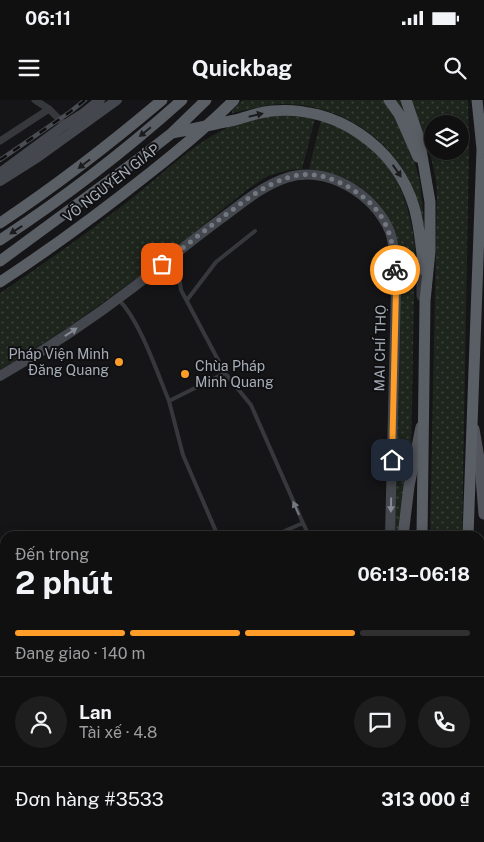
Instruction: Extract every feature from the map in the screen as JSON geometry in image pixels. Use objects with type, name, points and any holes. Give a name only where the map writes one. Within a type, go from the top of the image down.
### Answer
[{"type":"highway","points":[[0,223],[85,163],[162,100]]},
{"type":"highway","name":"VÕ NGUYÊN GIÁP","points":[[0,240],[31,220],[105,165],[182,100]]},
{"type":"highway","name":"VÕ NGUYÊN GIÁP","points":[[0,261],[172,133],[206,100]]},
{"type":"highway","name":"VÕ NGUYÊN GIÁP","points":[[0,282],[41,255],[126,192],[209,126],[234,100]]},
{"type":"highway","points":[[389,100],[399,114],[426,177]]},
{"type":"highway","points":[[406,100],[419,138],[430,202],[430,251],[425,301],[422,531]]},
{"type":"highway","points":[[468,531],[471,416],[483,145],[477,100]]},
{"type":"highway","points":[[172,133],[271,111],[307,113],[353,128],[370,140],[388,158],[402,178],[414,206],[426,287]]},
{"type":"highway","points":[[126,192],[136,161]]},
{"type":"main road","points":[[0,181],[38,157],[100,100]]},
{"type":"main road","points":[[0,173],[69,128],[117,100]]},
{"type":"main road","name":"MAI CHÍ THỌ","points":[[0,376],[76,330],[176,253],[272,184],[300,175],[314,175],[349,186],[375,206],[390,233],[394,250],[396,288],[390,531]]},
{"type":"main road","points":[[404,531],[409,486],[418,438],[425,414]]},
{"type":"main road","points":[[471,416],[480,464],[484,514]]},
{"type":"street","points":[[35,100],[49,109],[69,128]]},
{"type":"street","points":[[0,141],[49,109]]},
{"type":"street","points":[[418,438],[422,254]]},
{"type":"lane","points":[[187,300],[216,262],[255,231]]},
{"type":"lane","points":[[176,253],[181,290],[224,373],[251,405],[307,531]]},
{"type":"lane","points":[[117,299],[126,307],[136,324],[169,401],[183,455],[216,531]]},
{"type":"lane","points":[[169,401],[224,373]]},
{"type":"lane","points":[[285,531],[303,523]]},
{"type":"shaded area","points":[[243,100],[403,100],[409,146],[420,182],[425,230],[412,187],[403,169],[391,152],[376,138],[340,116],[321,109],[301,105],[281,104],[262,106],[232,113],[232,110]]},
{"type":"shaded area","points":[[411,100],[468,100],[468,115],[424,115],[424,135]]},
{"type":"shaded area","points":[[271,115],[289,115],[315,119],[302,169],[289,170],[268,176],[248,189],[149,269],[69,327],[0,370],[0,293],[96,226],[189,151],[216,133],[251,119]]},
{"type":"shaded area","points":[[321,120],[346,130],[356,135],[373,149],[392,172],[405,200],[409,214],[415,246],[411,458],[399,531],[394,531],[395,233],[372,196],[362,188],[338,176],[309,169]]},
{"type":"shaded area","points":[[431,160],[469,160],[462,531],[430,531],[437,195]]},
{"type":"railway","points":[[0,160],[85,100]]},
{"type":"way so far","points":[[162,264],[234,209],[272,184],[300,175],[314,175],[349,186],[375,206],[390,233],[394,250],[395,270]]},
{"type":"place","name":"Pháp Viện Minh Đăng Quang","points":[[119,362]]},
{"type":"place","name":"Chùa Pháp Minh Quang","points":[[185,374]]},
{"type":"route","points":[[392,460],[395,270]]}]
